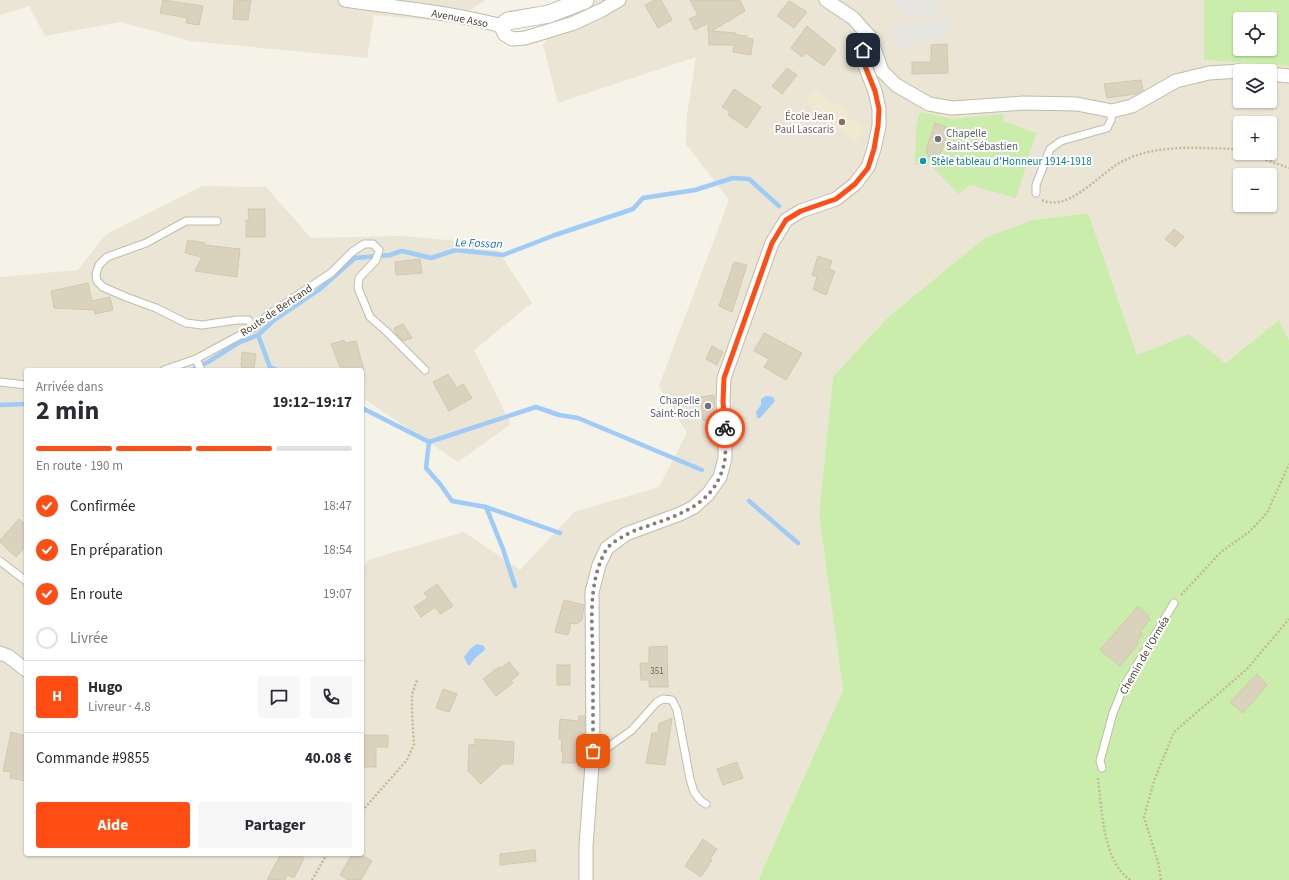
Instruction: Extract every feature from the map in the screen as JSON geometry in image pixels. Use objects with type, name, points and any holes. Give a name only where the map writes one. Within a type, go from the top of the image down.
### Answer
[{"type":"street","name":"Avenue Asso","points":[[345,0],[428,12],[502,26]]},
{"type":"street","points":[[586,0],[549,14],[508,21],[502,26],[504,34],[512,39],[525,38],[574,23],[619,0]]},
{"type":"street","points":[[826,0],[853,18],[870,36],[882,71],[896,85],[929,104],[952,108],[1024,103],[1077,104],[1112,111],[1132,106],[1176,81],[1209,73],[1233,71]]},
{"type":"street","points":[[586,880],[586,846],[593,751],[592,592],[599,565],[607,548],[626,534],[680,514],[694,507],[708,494],[720,478],[725,458],[723,402],[724,378],[772,243],[786,220],[801,211],[836,199],[855,184],[868,168],[874,149],[879,109],[875,91],[863,61],[863,50],[870,36]]},
{"type":"street","points":[[1277,75],[1289,76]]},
{"type":"street","points":[[0,653],[8,656],[24,668]]},
{"type":"lane","points":[[1036,193],[1036,185],[1050,149],[1061,141],[1107,128],[1111,120],[1112,111]]},
{"type":"lane","points":[[217,221],[186,221],[146,242],[107,257],[99,265],[96,274],[97,281],[103,287],[156,308],[186,323],[202,325],[248,320],[255,327]]},
{"type":"lane","name":"Route de Bertrand","points":[[170,368],[196,359],[255,327],[268,315],[331,273],[352,252],[364,244],[373,244],[379,250],[376,260],[359,278],[358,288],[370,317],[425,370]]},
{"type":"lane","points":[[196,359],[200,368]]},
{"type":"lane","points":[[0,382],[24,385]]},
{"type":"lane","points":[[0,561],[24,579]]},
{"type":"lane","name":"Chemin de l'Orméa","points":[[1102,768],[1100,762],[1113,713],[1124,686],[1174,603]]},
{"type":"lane","points":[[593,751],[604,750],[632,730],[657,702],[663,699],[672,700],[677,710],[690,779],[694,792],[701,801],[706,804]]},
{"type":"path","points":[[1036,193],[1041,199],[1049,204],[1063,202],[1084,189],[1116,165],[1136,156],[1168,148],[1233,149]]},
{"type":"path","points":[[1267,160],[1289,168]]},
{"type":"path","name":"Chemin de l'Orméa","points":[[1174,603],[1221,552],[1249,532],[1266,513],[1289,464]]},
{"type":"path","points":[[1161,880],[1158,862],[1144,817],[1154,781],[1174,732],[1247,668],[1289,619]]},
{"type":"path","points":[[364,809],[407,760],[414,744],[412,694],[417,680]]},
{"type":"path","points":[[1102,768],[1098,780],[1105,832],[1111,857],[1124,876],[1131,880]]},
{"type":"path","points":[[312,880],[326,856]]},
{"type":"shaded area","points":[[0,0],[486,0],[451,22],[374,15],[367,58],[190,41],[120,22],[45,36],[29,6],[0,15]]},
{"type":"shaded area","points":[[577,0],[1204,0],[1205,60],[1261,64],[1233,64],[1233,108],[1277,108],[1277,65],[1289,66],[1289,340],[1279,320],[1224,363],[1189,334],[1137,355],[1087,213],[1032,220],[986,237],[888,317],[833,377],[819,515],[843,690],[759,876],[760,880],[0,880],[0,277],[78,270],[105,235],[203,186],[266,187],[311,238],[401,236],[494,244],[532,303],[474,350],[511,424],[458,462],[366,400],[364,402],[364,368],[24,368],[24,856],[364,856],[364,567],[368,560],[464,532],[520,570],[574,512],[659,487],[687,433],[659,386],[729,200],[686,144],[687,115],[696,57],[558,103],[543,45]]},
{"type":"shaded area","points":[[891,0],[937,0],[939,12],[919,18],[908,18]]},
{"type":"shaded area","points":[[938,19],[953,21],[949,33],[900,50],[887,28]]},
{"type":"shaded area","name":"École Jean Paul Lascaris","points":[[815,90],[835,106],[838,104],[847,111],[846,114],[865,130],[855,143],[805,102]]},
{"type":"green space","points":[[1204,0],[1289,0],[1289,66],[1204,60]]},
{"type":"green space","points":[[920,112],[953,119],[1004,114],[1003,121],[1036,133],[1016,198],[970,185],[959,194],[929,164],[915,165],[916,128]]},
{"type":"green space","points":[[1088,213],[1137,355],[1189,334],[1225,363],[1279,320],[1289,340],[1289,880],[760,880],[759,877],[843,690],[819,515],[833,377],[888,317],[986,237],[1032,220]]},
{"type":"water","points":[[766,396],[773,397],[775,401],[760,418],[757,418],[756,412],[761,405],[761,399]]},
{"type":"water","points":[[477,644],[484,646],[485,650],[475,658],[470,665],[468,665],[464,657],[471,648]]},
{"type":"building","points":[[163,0],[203,6],[199,25],[186,23],[187,18],[160,13]]},
{"type":"building","points":[[234,0],[251,0],[248,20],[233,19]]},
{"type":"building","points":[[655,0],[661,0],[672,20],[658,28],[645,5]]},
{"type":"building","points":[[690,0],[740,0],[745,11],[712,31],[736,33],[736,35],[747,36],[747,38],[753,39],[751,55],[733,52],[734,45],[709,45],[708,23],[695,30],[689,19],[698,15]]},
{"type":"building","points":[[789,1],[807,12],[794,28],[777,16]]},
{"type":"building","points":[[807,26],[836,50],[824,66],[806,53],[802,57],[791,48]]},
{"type":"building","points":[[947,44],[948,73],[912,74],[912,62],[931,62],[931,45]]},
{"type":"building","points":[[787,68],[797,75],[782,94],[772,86]]},
{"type":"building","points":[[1141,80],[1143,91],[1136,94],[1107,98],[1104,84]]},
{"type":"building","points":[[734,89],[761,107],[747,128],[728,115],[730,112],[722,107]]},
{"type":"building","name":"Chapelle Saint-Sébastien","points":[[935,123],[949,128],[940,155],[933,159],[929,157],[926,150]]},
{"type":"building","points":[[248,209],[265,209],[265,237],[246,237],[246,220],[249,220]]},
{"type":"building","points":[[1174,229],[1184,237],[1175,247],[1165,239]]},
{"type":"building","points":[[188,240],[205,243],[204,245],[240,249],[237,277],[195,271],[202,257],[185,253]]},
{"type":"building","points":[[818,256],[832,261],[829,269],[835,271],[826,295],[813,289],[817,277],[812,275]]},
{"type":"building","points":[[420,259],[422,273],[396,275],[395,262]]},
{"type":"building","points":[[734,262],[747,265],[732,312],[719,306]]},
{"type":"building","points":[[88,283],[92,301],[110,297],[113,310],[95,314],[94,310],[54,308],[51,291]]},
{"type":"building","points":[[403,324],[412,338],[403,341],[396,334],[394,328]]},
{"type":"building","points":[[764,333],[802,353],[786,380],[764,367],[769,359],[754,351]]},
{"type":"building","points":[[344,340],[345,343],[356,341],[363,368],[340,367],[331,344]]},
{"type":"building","points":[[712,346],[723,352],[717,365],[706,359]]},
{"type":"building","points":[[242,352],[256,354],[254,368],[241,367]]},
{"type":"building","points":[[448,374],[457,388],[463,384],[472,398],[449,411],[433,382]]},
{"type":"building","name":"Chapelle Saint-Roch","points":[[714,395],[715,415],[713,419],[703,421],[701,397]]},
{"type":"building","points":[[19,519],[24,523],[24,548],[16,557],[0,542],[0,540]]},
{"type":"building","points":[[437,584],[453,606],[440,614],[435,607],[421,617],[414,607],[428,598],[424,593]]},
{"type":"building","points":[[564,600],[584,605],[582,620],[576,624],[571,623],[568,635],[555,632]]},
{"type":"building","points":[[1138,606],[1149,616],[1148,617],[1150,619],[1140,632],[1143,634],[1137,641],[1139,643],[1120,666],[1100,650]]},
{"type":"building","points":[[667,646],[668,687],[649,687],[649,680],[641,680],[640,663],[649,663],[649,647]]},
{"type":"building","points":[[509,662],[519,674],[511,681],[513,683],[496,696],[483,679],[499,667],[501,668]]},
{"type":"building","points":[[557,665],[570,665],[570,685],[557,685]]},
{"type":"building","points":[[1257,674],[1267,685],[1243,713],[1230,702]]},
{"type":"building","points":[[443,689],[457,694],[449,712],[436,708]]},
{"type":"building","points":[[579,716],[585,716],[585,734],[579,733],[575,763],[562,763],[562,740],[559,739],[560,719],[578,721]]},
{"type":"building","points":[[672,718],[665,765],[646,763],[652,733],[658,733],[659,724]]},
{"type":"building","points":[[11,732],[24,735],[24,781],[10,778],[11,772],[3,771]]},
{"type":"building","points":[[364,735],[388,735],[388,747],[376,747],[376,767],[364,767]]},
{"type":"building","points":[[475,739],[514,742],[513,764],[502,764],[481,784],[468,771],[469,744],[475,745]]},
{"type":"building","points":[[737,762],[743,778],[723,785],[717,769]]},
{"type":"building","points":[[703,839],[717,849],[701,877],[685,866]]},
{"type":"building","points":[[535,850],[536,861],[500,865],[500,854]]},
{"type":"building","points":[[280,856],[300,856],[304,858],[294,878],[287,875],[285,880],[267,880]]},
{"type":"building","points":[[351,856],[364,856],[372,861],[361,880],[348,880],[340,875]]},
{"type":"waterway","name":"Le Fossan","points":[[196,368],[238,343],[258,335],[273,321],[320,289],[355,258],[390,255],[402,251],[431,258],[456,250],[503,255],[555,235],[633,209],[643,198],[695,190],[733,178],[749,179],[779,206]]},
{"type":"waterway","points":[[258,335],[270,367],[272,368]]},
{"type":"waterway","name":"Le Fossan","points":[[0,405],[24,404]]},
{"type":"waterway","points":[[364,409],[429,442],[536,407],[559,415],[578,418],[702,470]]},
{"type":"waterway","points":[[429,442],[426,468],[452,501],[486,507],[560,533]]},
{"type":"waterway","points":[[749,501],[798,543]]},
{"type":"waterway","points":[[486,507],[503,549],[515,586]]},
{"type":"way so far","points":[[593,751],[592,592],[599,565],[607,548],[626,534],[680,514],[694,507],[708,494],[720,478],[725,458],[725,428]]},
{"type":"place","name":"École Jean Paul Lascaris","points":[[842,122]]},
{"type":"place","name":"Chapelle Saint-Sébastien","points":[[938,139]]},
{"type":"place","name":"Stèle tableau d'Honneur 1914-1918","points":[[923,161]]},
{"type":"place","name":"Chapelle Saint-Roch","points":[[708,406]]},
{"type":"route","points":[[725,428],[723,402],[724,378],[772,243],[786,220],[801,211],[836,199],[855,184],[868,168],[874,149],[879,109],[875,91],[863,61],[863,50]]}]
